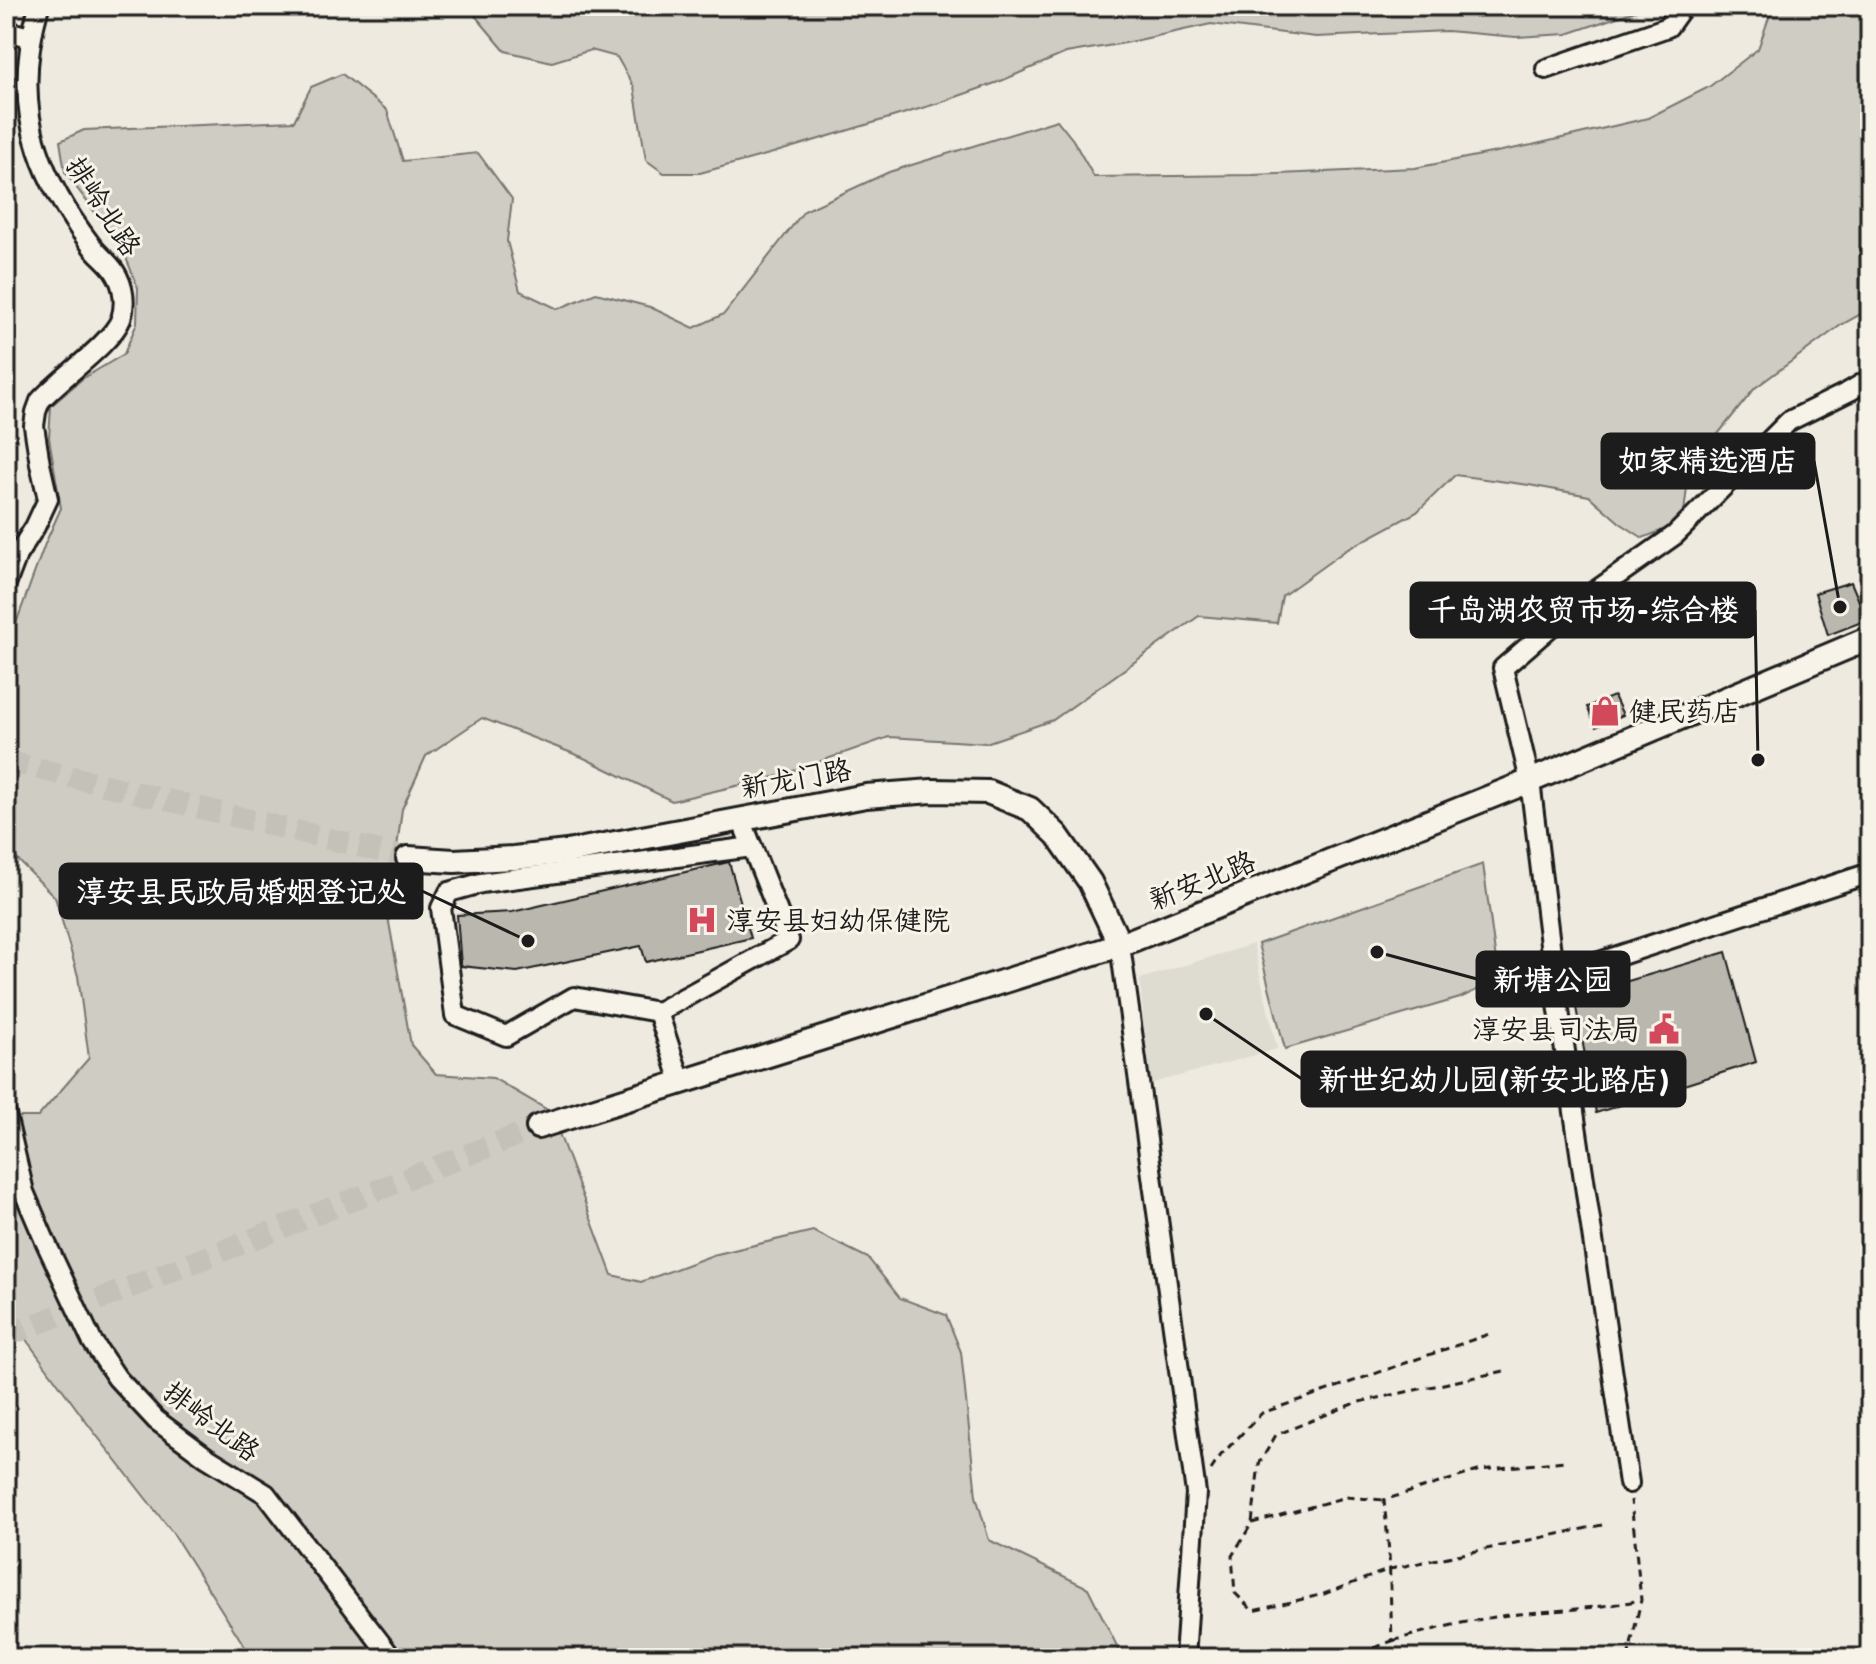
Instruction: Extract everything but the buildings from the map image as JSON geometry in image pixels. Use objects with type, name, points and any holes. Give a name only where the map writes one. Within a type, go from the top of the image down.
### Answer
[{"type":"main road","name":"新安北路","points":[[538,1127],[1120,945],[1530,781],[1870,638]]},
{"type":"main road","name":"新龙门路","points":[[408,858],[454,861],[567,852],[866,796],[932,791],[988,792],[1030,809],[1057,835],[1090,882],[1120,945]]},
{"type":"street","name":"排岭北路","points":[[6,584],[17,555],[48,499],[34,426],[40,401],[110,336],[120,321],[124,304],[115,272],[93,248],[62,204],[40,155],[30,120],[30,37],[39,6]]},
{"type":"street","points":[[1546,69],[1668,27],[1683,6]]},
{"type":"street","points":[[6,31],[30,37]]},
{"type":"street","points":[[1629,1483],[1554,977],[1530,781],[1503,668],[1577,604],[1675,535],[1789,421],[1870,379]]},
{"type":"street","points":[[741,819],[789,940],[658,1012],[574,997],[506,1036],[455,1015],[441,908],[449,892],[481,883],[752,847]]},
{"type":"street","points":[[1554,977],[1868,880]]},
{"type":"street","points":[[1120,945],[1196,1493],[1185,1658]]},
{"type":"street","points":[[658,1012],[681,1082]]},
{"type":"street","name":"排岭北路","points":[[6,1115],[29,1204],[92,1341],[117,1378],[156,1420],[206,1457],[266,1494],[392,1658]]},
{"type":"path","points":[[1196,1493],[1221,1455],[1262,1413],[1492,1333]]},
{"type":"path","points":[[1504,1371],[1355,1403],[1276,1435],[1259,1464],[1252,1523],[1232,1556],[1235,1593],[1253,1611],[1324,1594],[1390,1569],[1602,1525]]},
{"type":"path","points":[[1252,1523],[1346,1497],[1384,1500],[1481,1470],[1565,1461]]},
{"type":"path","points":[[1628,1658],[1641,1600],[1629,1483]]},
{"type":"path","points":[[1384,1500],[1392,1641]]},
{"type":"path","points":[[1348,1658],[1434,1629],[1516,1614],[1608,1607],[1641,1600]]},
{"type":"shaded area","points":[[467,6],[1643,6],[1567,34],[1516,37],[1447,31],[1316,37],[1211,24],[1066,53],[939,103],[773,153],[700,173],[664,173],[646,160],[634,87],[617,57],[591,50],[552,62],[505,51]]},
{"type":"shaded area","points":[[1773,6],[1870,6],[1870,309],[1841,325],[1755,388],[1689,470],[1683,522],[1643,538],[1589,496],[1455,475],[1417,512],[1346,550],[1282,596],[1277,623],[1199,616],[1053,720],[986,743],[889,737],[779,776],[672,801],[582,757],[482,718],[426,756],[402,809],[388,917],[411,1045],[436,1074],[493,1078],[551,1112],[612,1275],[641,1282],[713,1255],[813,1231],[868,1258],[900,1298],[946,1315],[961,1352],[976,1496],[989,1540],[1088,1588],[1120,1658],[252,1658],[172,1532],[6,1312],[6,1117],[38,1117],[89,1058],[78,976],[55,897],[6,848],[6,631],[15,626],[61,508],[49,438],[51,406],[82,379],[124,354],[137,323],[138,288],[123,250],[65,172],[60,141],[84,130],[294,121],[311,87],[342,74],[387,110],[403,161],[478,153],[512,199],[507,241],[520,291],[558,309],[596,293],[650,307],[694,328],[724,314],[804,211],[889,172],[1057,120],[1073,140],[1094,177],[1253,175],[1415,168],[1648,118],[1709,87],[1758,49]]},
{"type":"shaded area","points":[[1483,864],[1496,961],[1481,988],[1460,998],[1285,1049],[1258,944]]},
{"type":"shaded area","points":[[1253,944],[1277,1049],[1149,1084],[1140,979]]},
{"type":"tunnel","points":[[6,761],[408,858]]},
{"type":"tunnel","points":[[6,1336],[538,1127]]},
{"type":"place","name":"如家精选酒店","points":[[1840,607]]},
{"type":"place","name":"健民药店","points":[[1605,711]]},
{"type":"place","name":"千岛湖农贸市场-综合楼","points":[[1758,760]]},
{"type":"place","name":"淳安县妇幼保健院","points":[[702,920]]},
{"type":"place","name":"淳安县民政局婚姻登记处","points":[[528,941]]},
{"type":"place","name":"新塘公园","points":[[1377,952]]},
{"type":"place","name":"新世纪幼儿园(新安北路店)","points":[[1206,1014]]},
{"type":"place","name":"淳安县司法局","points":[[1664,1029]]}]
